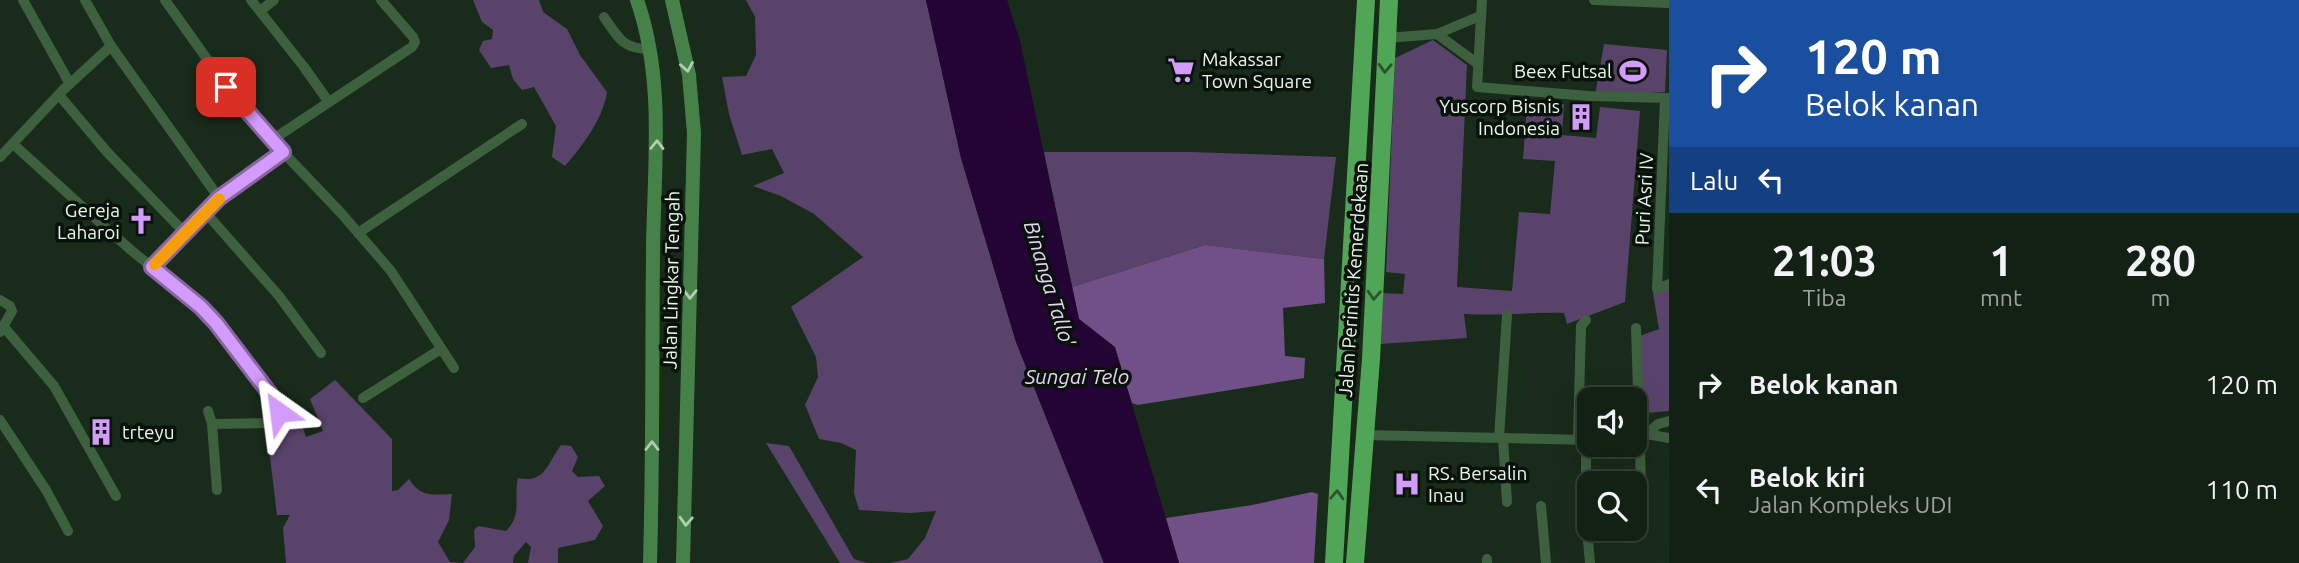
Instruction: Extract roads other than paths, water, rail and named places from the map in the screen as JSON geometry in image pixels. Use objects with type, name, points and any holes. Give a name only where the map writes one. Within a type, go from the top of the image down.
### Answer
[{"type":"highway","name":"Jalan Perintis Kemerdekaan","points":[[1334,563],[1366,0]]},
{"type":"highway","name":"Jalan Perintis Kemerdekaan","points":[[1355,563],[1371,359],[1389,0]]},
{"type":"highway","points":[[1335,541],[1357,542]]},
{"type":"main road","name":"Jalan Lingkar Tengah","points":[[637,0],[649,49],[657,140],[653,246],[650,563]]},
{"type":"main road","name":"Jalan Lingkar Tengah","points":[[672,0],[689,75],[694,133],[683,563]]},
{"type":"street","points":[[23,0],[70,84]]},
{"type":"street","points":[[85,0],[111,46],[219,198]]},
{"type":"street","points":[[165,0],[226,87],[390,271],[454,368]]},
{"type":"street","points":[[251,0],[328,101]]},
{"type":"street","points":[[260,11],[274,0]]},
{"type":"street","points":[[272,140],[405,53],[415,42],[381,0]]},
{"type":"street","points":[[1482,0],[1477,87],[1589,96],[1667,98]]},
{"type":"street","points":[[1594,0],[1662,2]]},
{"type":"street","points":[[1387,38],[1437,34],[1480,16]]},
{"type":"street","points":[[604,17],[623,43],[638,49],[649,49]]},
{"type":"street","points":[[1437,34],[1478,64]]},
{"type":"street","points":[[0,157],[70,84],[111,46]]},
{"type":"street","points":[[59,95],[107,152],[184,232]]},
{"type":"street","name":"Puri Asri IV","points":[[1667,98],[1657,289],[1669,284]]},
{"type":"street","points":[[358,233],[522,124]]},
{"type":"street","points":[[13,144],[201,307],[216,323],[277,406],[278,416],[270,423],[212,424]]},
{"type":"street","points":[[152,267],[219,198],[283,152]]},
{"type":"street","points":[[206,213],[279,296],[321,353]]},
{"type":"street","points":[[0,300],[12,309],[2,330],[54,386],[116,496]]},
{"type":"street","points":[[1507,315],[1501,438],[1507,502]]},
{"type":"street","points":[[1583,387],[1581,326],[1586,320]]},
{"type":"street","points":[[1636,328],[1639,387]]},
{"type":"street","points":[[363,398],[441,349]]},
{"type":"street","points":[[208,411],[212,424],[217,490]]},
{"type":"street","points":[[0,420],[46,490],[68,531]]},
{"type":"street","points":[[1647,431],[1669,421]]},
{"type":"street","points":[[1364,435],[1577,440]]},
{"type":"street","points":[[1647,436],[1669,438]]},
{"type":"street","points":[[1584,457],[1590,563]]},
{"type":"street","points":[[1541,506],[1546,563]]},
{"type":"water","name":"Sungai Telo","points":[[926,0],[1007,0],[1020,41],[1079,319],[1115,347],[1179,563],[1104,563],[1016,342],[961,158]]},
{"type":"place","name":"Makassar Town Square","points":[[1181,70]]},
{"type":"place","name":"Beex Futsal","points":[[1633,71]]},
{"type":"place","name":"Yuscorp Bisnis Indonesia","points":[[1581,117]]},
{"type":"place","name":"Gereja Laharoi","points":[[141,221]]},
{"type":"place","name":"trteyu","points":[[101,432]]},
{"type":"place","name":"RS. Bersalin Inau","points":[[1407,484]]},
{"type":"water label","name":"Binanga Tallo'","points":[[1050,283]]}]
